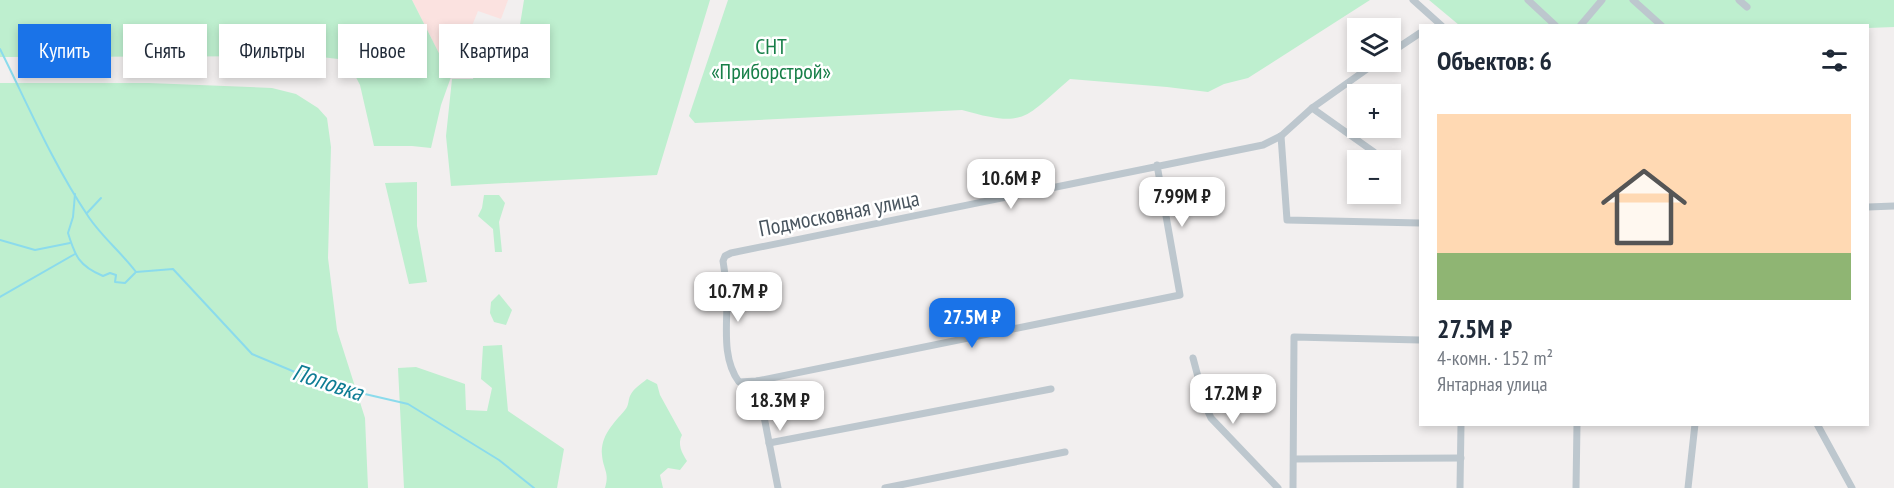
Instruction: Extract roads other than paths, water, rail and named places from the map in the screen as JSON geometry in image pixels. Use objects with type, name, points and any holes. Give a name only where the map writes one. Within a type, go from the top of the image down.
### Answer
[{"type":"street","points":[[1413,0],[1437,24]]},
{"type":"street","points":[[1528,0],[1554,24]]},
{"type":"street","points":[[1582,24],[1602,0]]},
{"type":"street","points":[[1633,0],[1660,24]]},
{"type":"street","points":[[1739,0],[1748,7]]},
{"type":"street","points":[[1401,46],[1419,34]]},
{"type":"street","points":[[1363,72],[1312,108],[1281,136],[1287,220],[1419,223]]},
{"type":"street","points":[[1312,108],[1371,150]]},
{"type":"street","name":"Подмосковная улица","points":[[757,381],[739,382],[729,363],[727,297],[723,261],[725,256],[731,253],[1263,145],[1281,136]]},
{"type":"street","points":[[778,488],[757,381],[1180,294],[1157,165]]},
{"type":"street","points":[[1869,207],[1894,206]]},
{"type":"street","points":[[1293,488],[1294,337],[1419,340]]},
{"type":"street","points":[[1193,358],[1211,418],[1278,488]]},
{"type":"street","points":[[769,443],[1051,389]]},
{"type":"street","points":[[1460,488],[1461,426]]},
{"type":"street","points":[[1576,488],[1577,426]]},
{"type":"street","points":[[1688,488],[1695,426]]},
{"type":"street","points":[[1818,426],[1852,488]]},
{"type":"street","points":[[885,488],[1065,452]]},
{"type":"street","points":[[1294,459],[1461,458]]},
{"type":"waterway","name":"Поповка","points":[[0,49],[52,155],[75,196],[93,223],[136,272],[173,269],[252,354],[326,385],[408,404],[499,460],[534,488]]},
{"type":"waterway","name":"Поповка","points":[[75,194],[73,217],[68,233],[79,259],[88,268],[103,276],[110,273],[116,275],[115,282],[125,283],[135,273]]},
{"type":"waterway","points":[[87,213],[101,198]]},
{"type":"waterway","points":[[0,240],[35,250],[70,243]]},
{"type":"waterway","points":[[0,297],[75,254]]},
{"type":"park label","name":"СНТ «Приборстрой»","points":[[771,58]]}]
